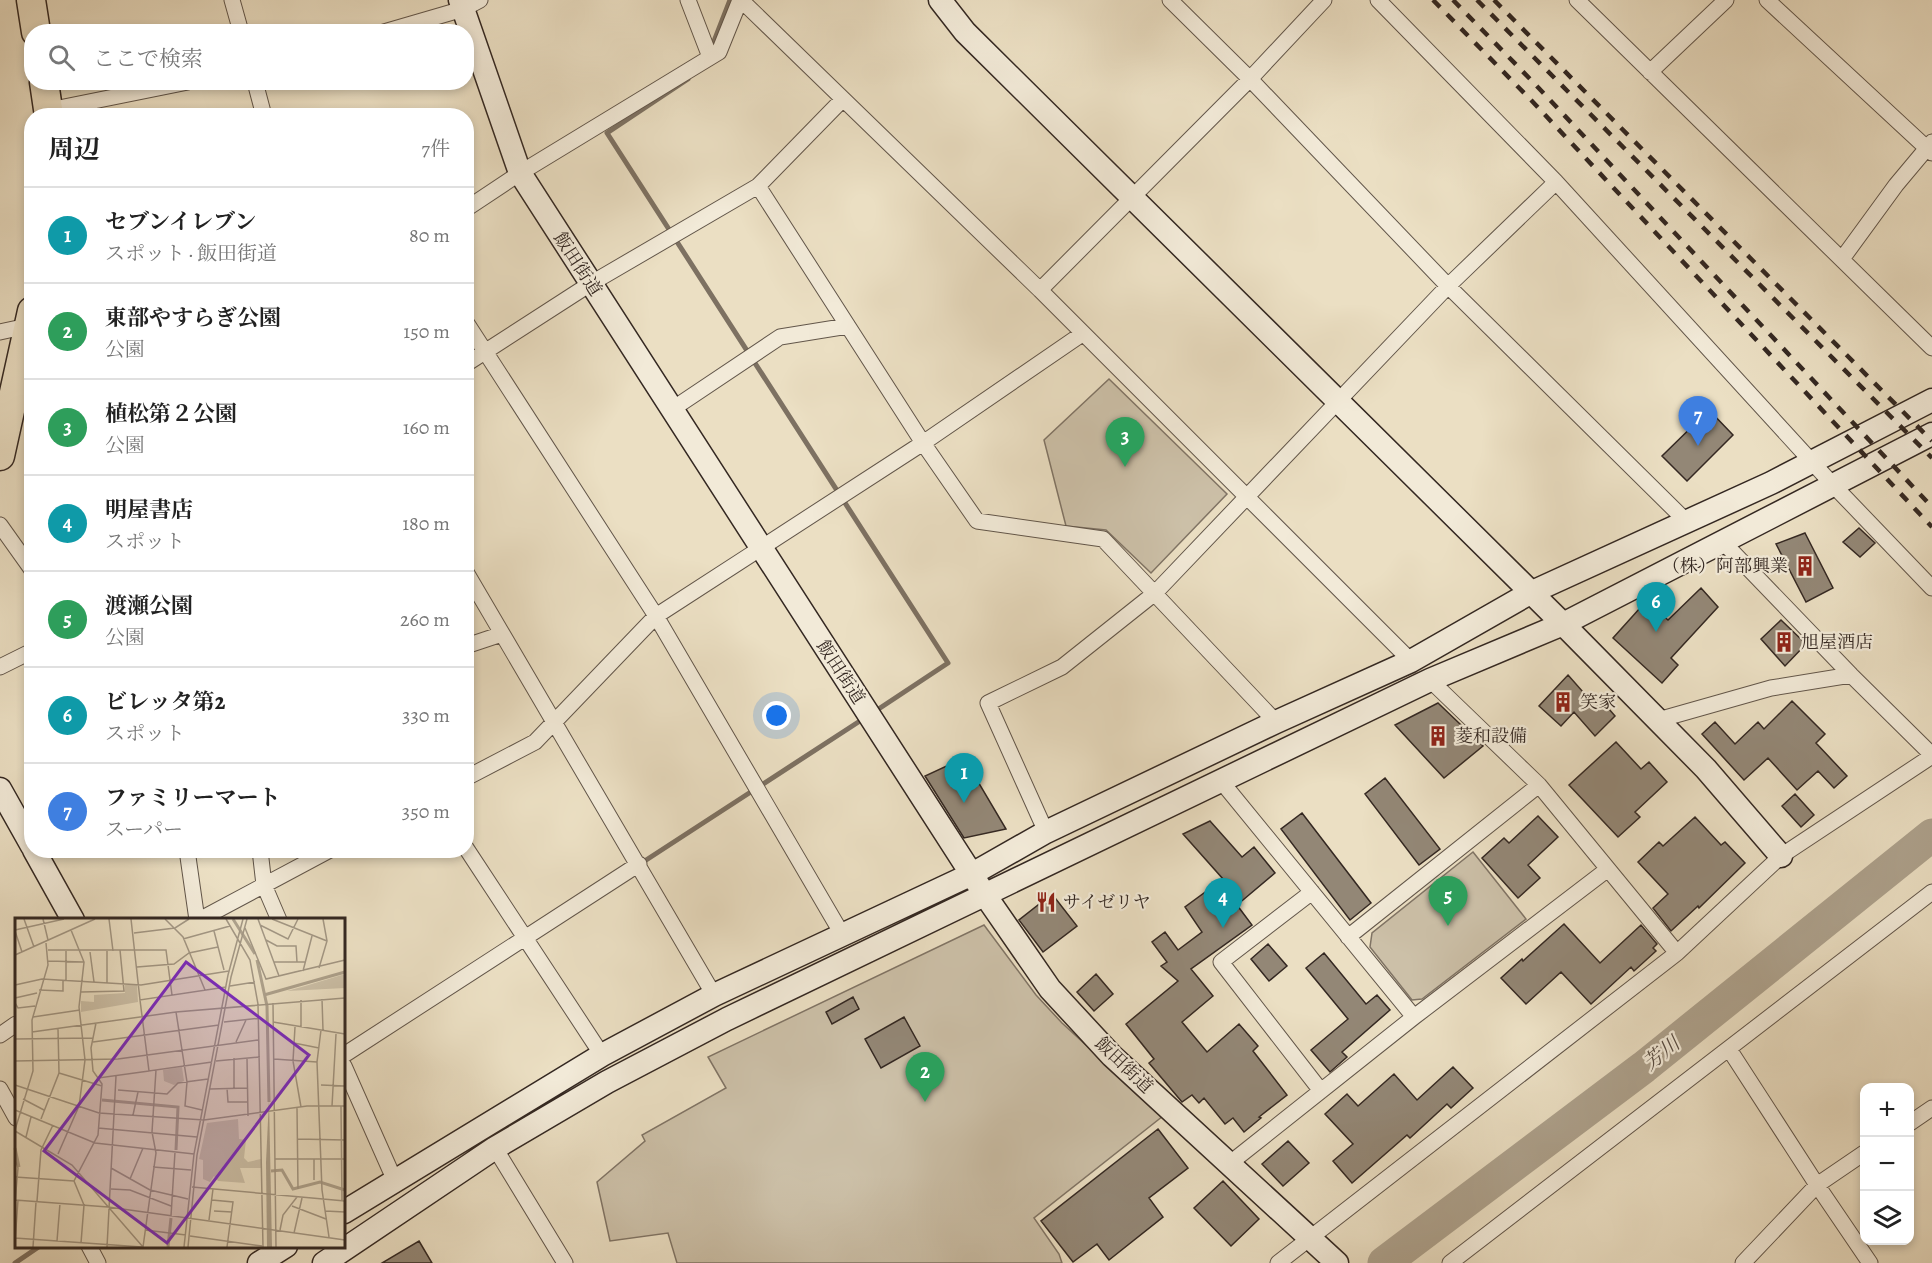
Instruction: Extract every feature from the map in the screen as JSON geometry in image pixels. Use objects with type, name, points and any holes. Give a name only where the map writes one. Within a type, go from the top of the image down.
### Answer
[{"type":"highway","points":[[31,0],[35,24]]},
{"type":"highway","points":[[0,456],[24,347]]},
{"type":"street","points":[[232,0],[239,24]]},
{"type":"street","points":[[688,0],[710,57]]},
{"type":"street","points":[[474,204],[520,173],[719,52],[741,0],[1040,290],[1411,661]]},
{"type":"street","points":[[940,0],[965,32],[1658,720],[1706,769],[1781,856]]},
{"type":"street","points":[[1170,0],[1250,79],[1448,286],[1687,522]]},
{"type":"street","points":[[1040,290],[1250,79],[1324,0]]},
{"type":"street","points":[[1378,0],[1556,182],[1834,486],[1932,588]]},
{"type":"street","points":[[1577,0],[1932,348]]},
{"type":"street","points":[[1650,72],[1726,0]]},
{"type":"street","points":[[1767,0],[1930,147],[1896,185],[1842,260]]},
{"type":"street","points":[[407,24],[467,3]]},
{"type":"street","name":"飯田街道","points":[[467,3],[474,24]]},
{"type":"street","name":"飯田街道","points":[[474,25],[520,173],[985,895],[1050,989],[1112,1056],[1337,1263]]},
{"type":"street","points":[[48,103],[135,90]]},
{"type":"street","points":[[257,90],[262,108]]},
{"type":"street","points":[[474,359],[590,284],[758,186],[843,99]]},
{"type":"street","points":[[1046,832],[988,703],[1062,667],[1155,593],[1448,286],[1556,182]]},
{"type":"street","points":[[758,186],[923,443],[977,521],[1102,539],[1276,722]]},
{"type":"street","points":[[0,332],[24,322]]},
{"type":"street","points":[[671,410],[780,337],[848,326]]},
{"type":"street","points":[[474,334],[656,616],[842,934]]},
{"type":"street","points":[[474,774],[536,742],[656,616],[923,443],[1082,334]]},
{"type":"street","points":[[345,1211],[602,1056],[714,995],[972,873],[1046,832],[1276,722],[1411,661],[1530,593],[1812,462],[1932,400]]},
{"type":"street","points":[[324,1263],[495,1148],[606,1082],[727,1019],[1430,680],[1563,624],[1932,434]]},
{"type":"street","points":[[0,525],[24,559]]},
{"type":"street","points":[[1278,1263],[1677,953],[1781,856],[1932,755],[1723,542]]},
{"type":"street","points":[[474,586],[714,995]]},
{"type":"street","points":[[474,643],[502,634]]},
{"type":"street","points":[[0,667],[24,655]]},
{"type":"street","points":[[1658,720],[1771,688],[1851,675]]},
{"type":"street","points":[[1430,680],[1539,785],[1677,953]]},
{"type":"street","points":[[1221,781],[1414,1017]]},
{"type":"street","points":[[1348,937],[1539,785]]},
{"type":"street","points":[[0,789],[24,832]]},
{"type":"street","points":[[38,858],[72,918]]},
{"type":"street","points":[[188,858],[198,918]]},
{"type":"street","points":[[261,858],[264,885],[278,918]]},
{"type":"street","points":[[202,918],[315,858]]},
{"type":"street","points":[[473,858],[602,1056]]},
{"type":"street","points":[[345,1054],[639,864]]},
{"type":"street","points":[[1229,1164],[1414,1017],[1608,869]]},
{"type":"street","points":[[1312,892],[1221,962],[1321,1091]]},
{"type":"street","points":[[1450,1263],[1932,892]]},
{"type":"street","points":[[0,1035],[15,1025]]},
{"type":"street","points":[[1729,1049],[1870,1263]]},
{"type":"street","points":[[345,1068],[395,1181]]},
{"type":"street","points":[[0,1089],[15,1116]]},
{"type":"street","points":[[1914,1120],[1932,1108]]},
{"type":"street","points":[[495,1148],[565,1263]]},
{"type":"street","points":[[1743,1263],[1817,1185],[1860,1157]]},
{"type":"street","points":[[90,1248],[98,1263]]},
{"type":"street","points":[[262,1258],[282,1248]]},
{"type":"shaded area","points":[[1109,379],[1227,494],[1151,573],[1106,530],[1066,526],[1044,440]]},
{"type":"shaded area","points":[[1473,852],[1526,919],[1422,999],[1412,1000],[1370,947],[1372,933]]},
{"type":"shaded area","points":[[984,925],[1036,995],[1062,1023],[1163,1116],[1034,1218],[1059,1254],[1062,1263],[677,1263],[668,1233],[610,1241],[597,1182],[645,1141],[642,1135],[726,1088],[708,1057]]},
{"type":"shaded area","points":[[1442,1219],[1387,1263],[1377,1263]]},
{"type":"building","points":[[1709,410],[1733,435],[1687,481],[1662,456]]},
{"type":"building","points":[[1859,528],[1875,543],[1860,557],[1843,542]]},
{"type":"building","name":"（株）阿部興業","points":[[1805,533],[1833,588],[1806,602],[1776,544]]},
{"type":"building","points":[[1701,588],[1718,607],[1671,658],[1678,665],[1662,683],[1613,638],[1640,608],[1646,613],[1653,607],[1668,620]]},
{"type":"building","name":"旭屋酒店","points":[[1781,620],[1806,644],[1785,666],[1761,639]]},
{"type":"building","points":[[1568,675],[1590,700],[1596,694],[1615,716],[1595,736],[1574,712],[1561,726],[1539,706]]},
{"type":"building","points":[[1792,701],[1825,734],[1816,743],[1847,776],[1834,788],[1818,771],[1797,790],[1768,758],[1744,780],[1702,734],[1715,722],[1735,744],[1758,722],[1764,729]]},
{"type":"building","name":"菱和設備","points":[[1438,703],[1483,746],[1444,778],[1395,725]]},
{"type":"building","points":[[1616,742],[1641,769],[1649,762],[1667,782],[1635,812],[1640,817],[1618,837],[1569,785]]},
{"type":"building","points":[[964,758],[1006,829],[964,838],[925,776]]},
{"type":"building","points":[[1385,778],[1440,849],[1419,865],[1365,794]]},
{"type":"building","points":[[1795,794],[1814,815],[1801,827],[1782,806]]},
{"type":"building","points":[[1302,813],[1371,903],[1350,920],[1281,829]]},
{"type":"building","points":[[1538,816],[1558,837],[1528,865],[1540,878],[1518,898],[1482,858],[1504,838],[1509,843]]},
{"type":"building","points":[[1695,817],[1721,845],[1725,842],[1745,863],[1699,908],[1698,906],[1671,931],[1653,908],[1668,894],[1638,862],[1659,842],[1663,846]]},
{"type":"building","points":[[1210,821],[1242,857],[1254,847],[1275,873],[1237,905],[1252,925],[1191,969],[1213,996],[1182,1022],[1207,1052],[1239,1024],[1258,1046],[1253,1051],[1287,1095],[1244,1132],[1233,1118],[1225,1124],[1204,1098],[1199,1103],[1192,1095],[1182,1102],[1149,1063],[1154,1059],[1126,1024],[1178,981],[1161,966],[1167,962],[1152,942],[1165,932],[1178,950],[1202,932],[1185,907],[1223,879],[1183,834]]},
{"type":"building","points":[[1052,894],[1077,926],[1043,952],[1019,920]]},
{"type":"building","points":[[1564,924],[1600,963],[1641,925],[1657,944],[1653,948],[1656,951],[1634,971],[1631,967],[1591,1004],[1561,972],[1526,1004],[1501,978]]},
{"type":"building","points":[[1268,944],[1287,966],[1269,981],[1251,959]]},
{"type":"building","points":[[1324,953],[1366,1004],[1377,995],[1390,1010],[1342,1052],[1347,1057],[1330,1072],[1311,1050],[1348,1019],[1306,968]]},
{"type":"building","points":[[1096,974],[1113,994],[1094,1011],[1077,992]]},
{"type":"building","points":[[853,997],[859,1009],[832,1024],[826,1012]]},
{"type":"building","points":[[904,1017],[920,1046],[881,1068],[865,1039]]},
{"type":"building","points":[[1453,1067],[1473,1088],[1451,1108],[1447,1104],[1410,1138],[1407,1135],[1352,1183],[1333,1161],[1353,1144],[1325,1114],[1347,1094],[1358,1106],[1394,1074],[1417,1100]]},
{"type":"building","points":[[1158,1129],[1188,1168],[1149,1198],[1163,1217],[1109,1260],[1097,1244],[1073,1262],[1041,1221]]},
{"type":"building","points":[[1288,1141],[1309,1163],[1283,1186],[1262,1164]]},
{"type":"building","points":[[1223,1181],[1259,1219],[1231,1246],[1194,1208]]},
{"type":"building","points":[[419,1241],[432,1263],[382,1263]]},
{"type":"waterway","points":[[711,49],[730,0]]},
{"type":"waterway","points":[[688,79],[607,133],[948,663],[874,712]]},
{"type":"waterway","points":[[640,864],[863,719]]},
{"type":"waterway","name":"芳川","points":[[1384,1263],[1644,1067],[1932,835]]},
{"type":"waterway","points":[[15,1263],[37,1248]]},
{"type":"railway","points":[[1433,0],[1531,100],[1932,527]]},
{"type":"railway","points":[[1453,0],[1534,83],[1932,507]]},
{"type":"railway","points":[[1477,0],[1932,458]]},
{"type":"railway","points":[[1494,0],[1932,441]]},
{"type":"place","name":"ファミリーマート","points":[[1698,446]]},
{"type":"place","name":"植松第２公園","points":[[1125,467]]},
{"type":"place","name":"（株）阿部興業","points":[[1805,566]]},
{"type":"place","name":"ビレッタ第2","points":[[1656,632]]},
{"type":"place","name":"旭屋酒店","points":[[1784,642]]},
{"type":"place","name":"笑家","points":[[1563,702]]},
{"type":"place","name":"菱和設備","points":[[1438,736]]},
{"type":"place","name":"セブンイレブン","points":[[964,803]]},
{"type":"place","name":"サイゼリヤ","points":[[1046,902]]},
{"type":"place","name":"渡瀬公園","points":[[1448,926]]},
{"type":"place","name":"明屋書店","points":[[1223,928]]},
{"type":"place","name":"東部やすらぎ公園","points":[[925,1102]]}]
